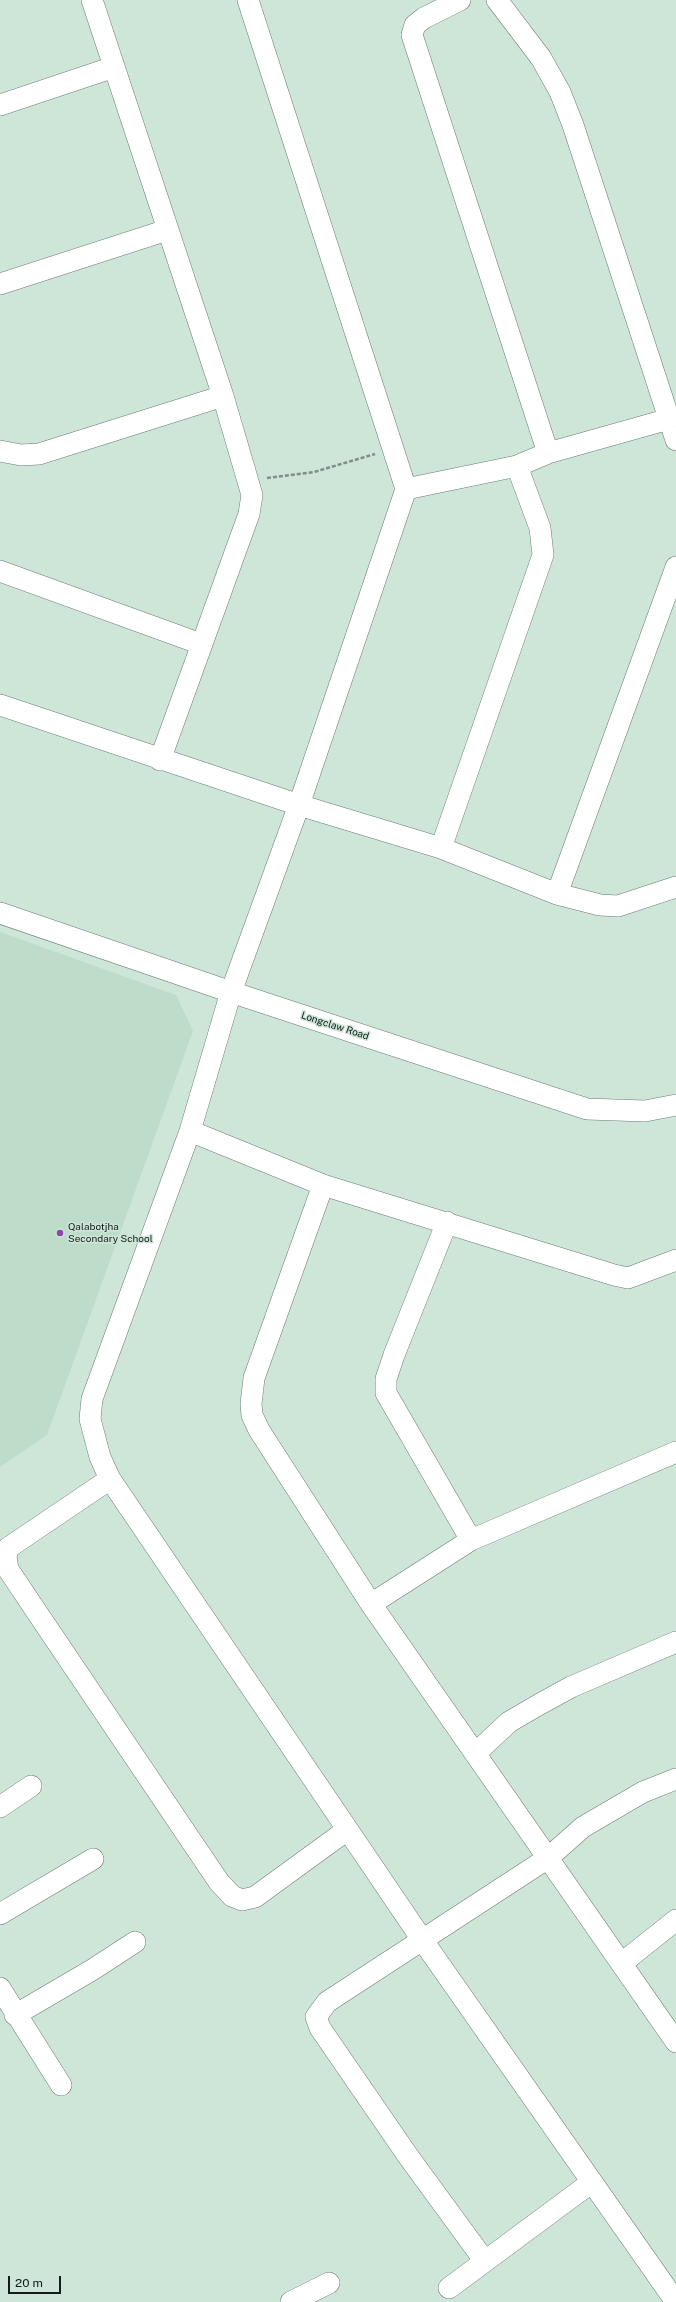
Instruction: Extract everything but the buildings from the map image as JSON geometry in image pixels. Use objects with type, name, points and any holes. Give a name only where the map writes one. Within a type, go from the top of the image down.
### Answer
[{"type":"street","points":[[92,0],[223,396],[252,495],[249,514],[160,760]]},
{"type":"street","points":[[248,0],[406,489],[299,806],[231,992],[190,1131],[92,1399],[90,1419],[95,1441],[110,1479],[421,1938],[676,2302]]},
{"type":"street","points":[[460,0],[424,18],[415,25],[412,35],[548,454]]},
{"type":"street","points":[[497,0],[541,58],[560,92],[576,132],[676,440]]},
{"type":"street","points":[[0,105],[114,67]]},
{"type":"street","points":[[0,284],[167,230]]},
{"type":"street","points":[[0,451],[21,455],[39,454],[223,396]]},
{"type":"street","points":[[406,489],[517,466],[548,454],[668,419]]},
{"type":"street","points":[[441,848],[543,555],[540,528],[517,466]]},
{"type":"street","points":[[557,894],[676,567]]},
{"type":"street","points":[[0,571],[201,644]]},
{"type":"street","points":[[0,705],[299,806],[441,848],[557,894],[600,905],[618,906],[676,887]]},
{"type":"street","name":"Longclaw Road","points":[[0,913],[231,992],[587,1108],[645,1111],[676,1105]]},
{"type":"street","points":[[190,1131],[322,1184],[628,1278],[676,1260]]},
{"type":"street","points":[[322,1184],[254,1378],[251,1404],[259,1430],[371,1604],[676,2042]]},
{"type":"street","points":[[447,1222],[394,1355],[386,1379],[386,1393],[471,1540]]},
{"type":"street","points":[[371,1604],[471,1540],[676,1452]]},
{"type":"street","points":[[110,1479],[8,1548],[6,1557],[8,1569],[219,1882],[232,1896],[242,1900],[255,1897],[347,1830]]},
{"type":"street","points":[[476,1753],[509,1722],[540,1704],[571,1687],[676,1642]]},
{"type":"street","points":[[484,2260],[408,2156],[316,2020],[317,2014],[327,2002],[421,1938],[548,1858],[583,1827],[643,1792],[676,1778]]},
{"type":"street","points":[[0,1807],[31,1786]]},
{"type":"street","points":[[0,1914],[93,1859]]},
{"type":"street","points":[[622,1963],[676,1920]]},
{"type":"street","points":[[9,2013],[92,1970],[135,1942]]},
{"type":"street","points":[[0,1988],[9,2013],[61,2085]]},
{"type":"street","points":[[448,2288],[484,2260],[592,2182]]},
{"type":"street","points":[[291,2302],[329,2283]]},
{"type":"path","points":[[247,480],[314,472],[392,449]]},
{"type":"shaded area","name":"Qalabotjha Secondary School","points":[[0,932],[176,995],[193,1031],[47,1435],[0,1467]]},
{"type":"place","name":"Qalabotjha Secondary School","points":[[60,1233]]}]
